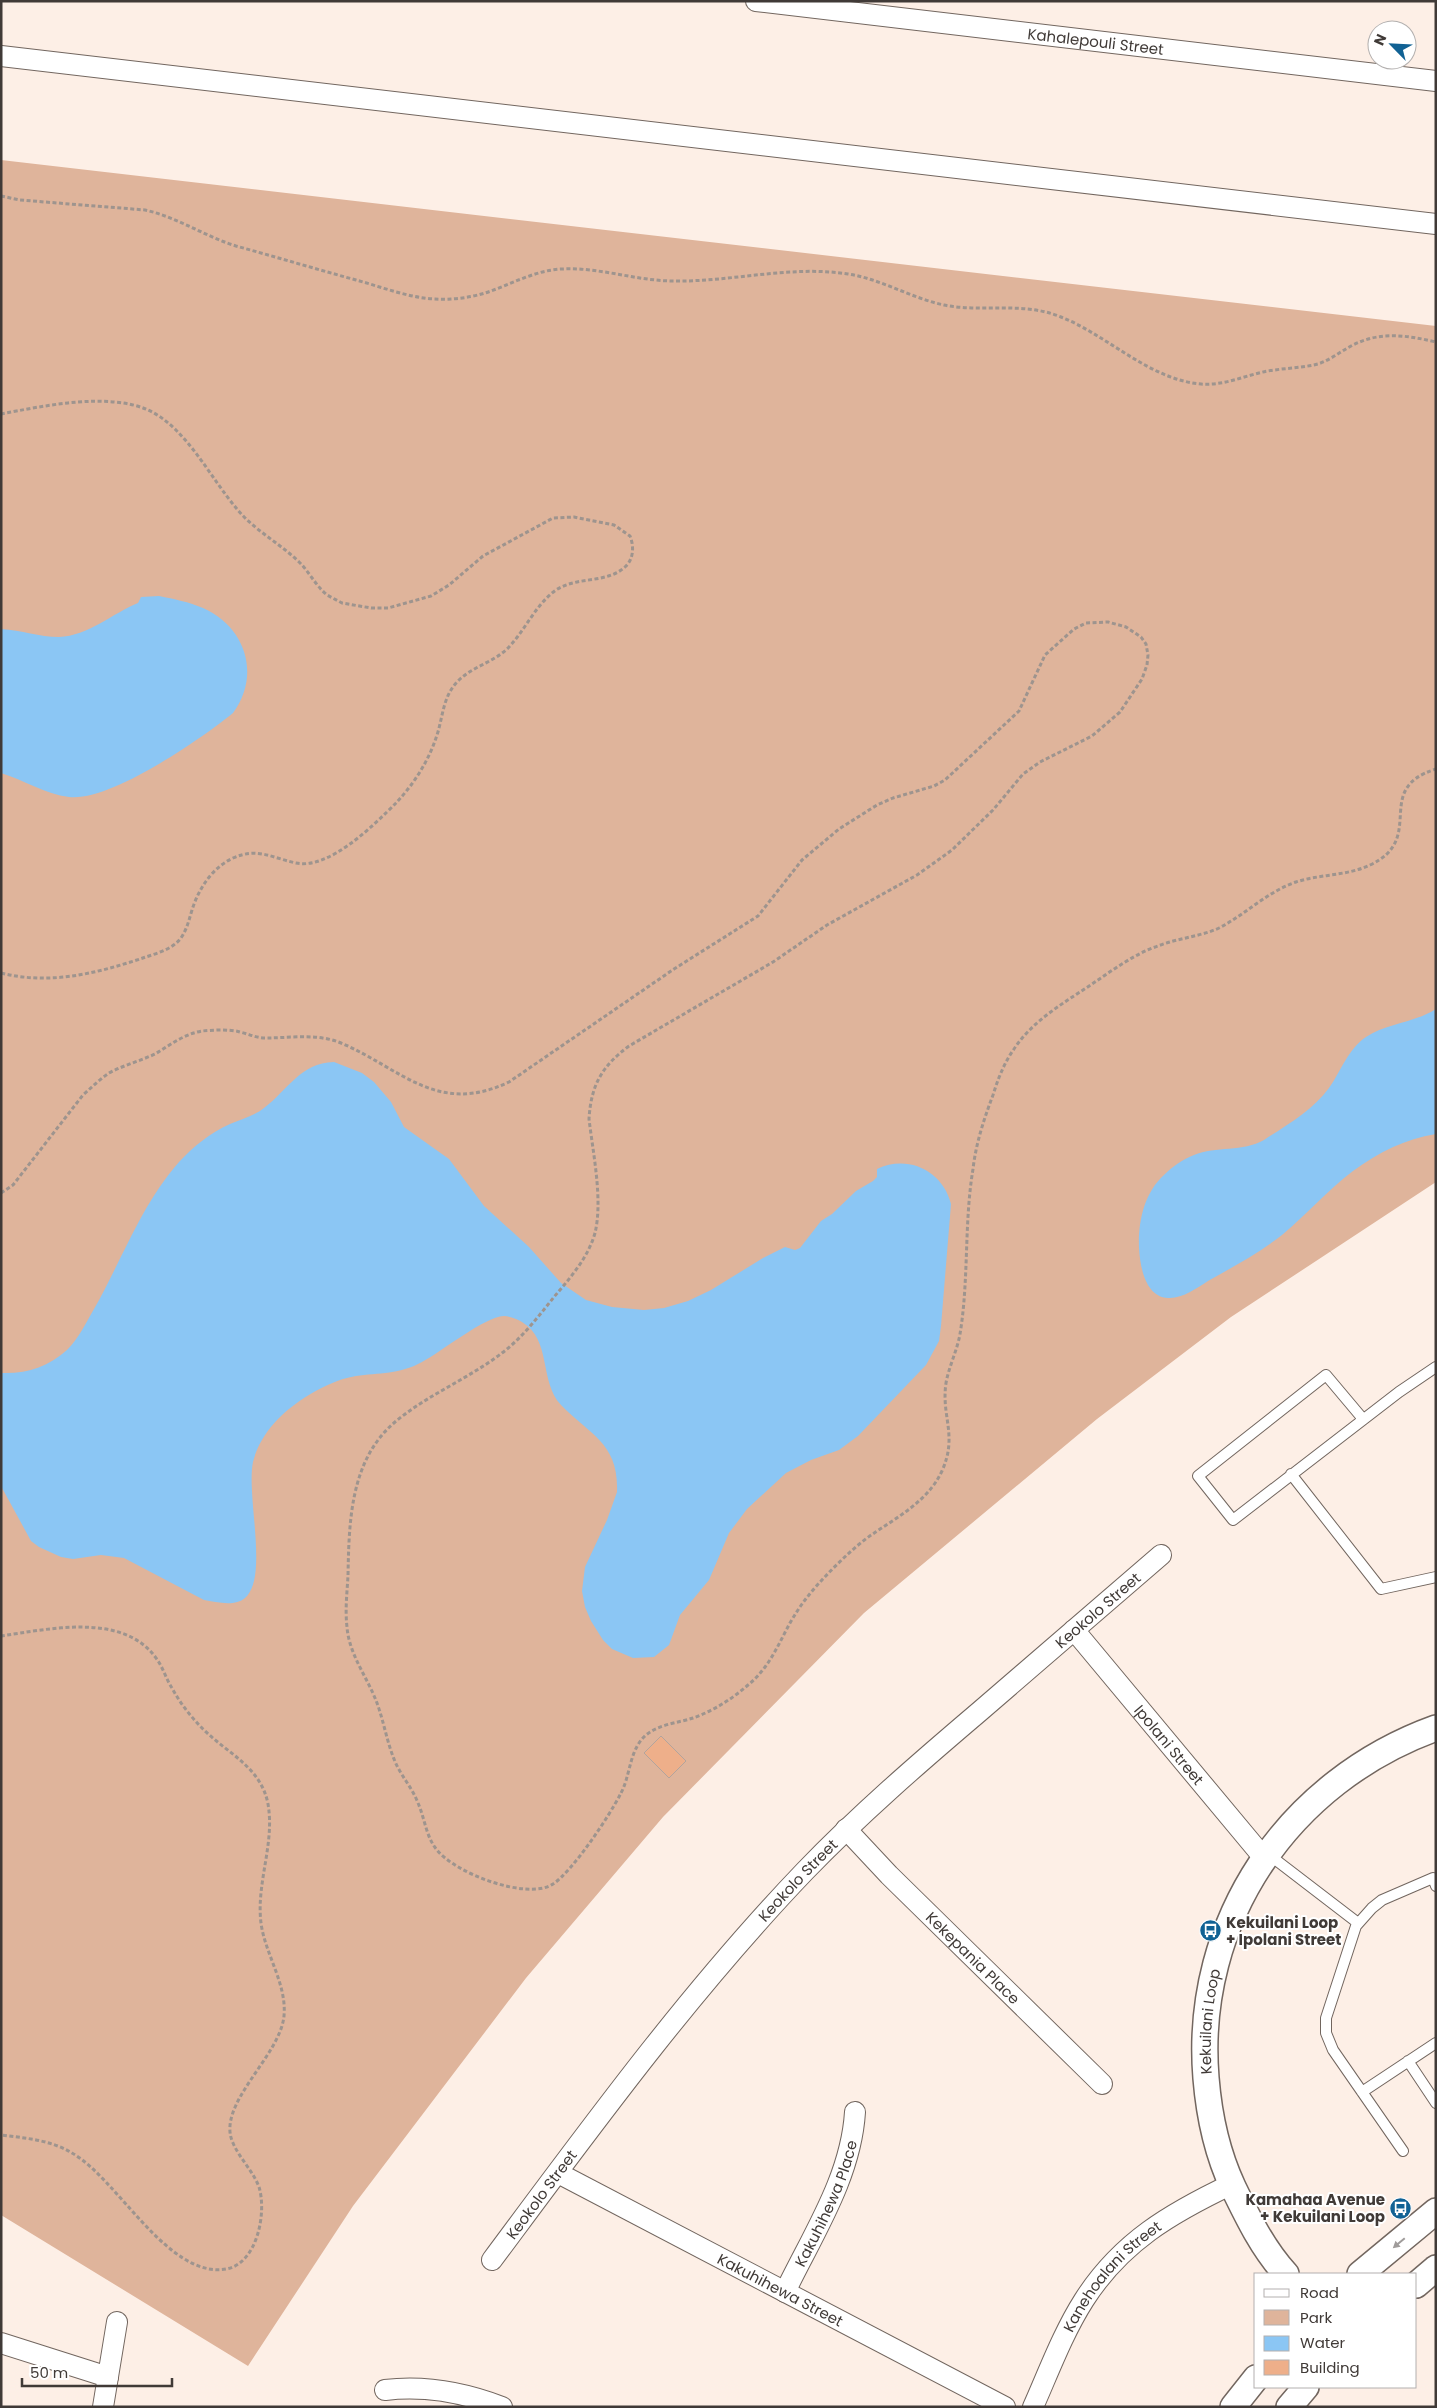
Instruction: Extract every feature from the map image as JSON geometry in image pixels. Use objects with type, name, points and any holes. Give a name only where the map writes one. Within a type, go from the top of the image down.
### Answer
[{"type":"street","name":"Kahalepouli Street","points":[[756,1],[1436,81]]},
{"type":"street","points":[[1,56],[1436,224]]},
{"type":"street","name":"Keokolo Street","points":[[492,2260],[585,2134],[727,1957],[765,1913],[846,1829],[908,1772],[1161,1556]]},
{"type":"street","name":"Ipolani Street","points":[[1074,1630],[1266,1856]]},
{"type":"street","name":"Kekuilani Loop","points":[[1285,2273],[1263,2244],[1232,2184],[1219,2151],[1207,2093],[1205,2053],[1208,2004],[1213,1975],[1228,1927],[1244,1891],[1266,1856],[1295,1819],[1338,1779],[1388,1747],[1436,1728]]},
{"type":"street","name":"Kekepania Place","points":[[846,1829],[889,1876],[1102,2084]]},
{"type":"street","name":"Kakuhihewa Place","points":[[784,2292],[843,2173],[852,2142],[855,2112]]},
{"type":"street","name":"Kakuhihewa Street","points":[[558,2173],[1005,2407]]},
{"type":"street","name":"Kanehoalani Street","points":[[1033,2407],[1084,2300],[1113,2263],[1143,2235],[1172,2214],[1232,2184]]},
{"type":"street","points":[[1361,2273],[1436,2211]]},
{"type":"street","points":[[1417,2284],[1436,2268]]},
{"type":"street","points":[[103,2407],[117,2322]]},
{"type":"street","points":[[1,2343],[108,2377]]},
{"type":"street","points":[[1233,2407],[1254,2381]]},
{"type":"street","points":[[385,2390],[414,2388],[444,2390],[502,2407]]},
{"type":"street","points":[[1289,2407],[1305,2388]]},
{"type":"lane","points":[[1363,1419],[1326,1375],[1198,1476],[1233,1520],[1363,1419],[1436,1367]]},
{"type":"lane","points":[[1291,1474],[1381,1589],[1436,1577]]},
{"type":"lane","points":[[1266,1856],[1358,1923]]},
{"type":"lane","points":[[1402,2151],[1328,2042],[1325,2025],[1352,1936],[1358,1923],[1382,1900],[1433,1878],[1436,1886]]},
{"type":"lane","points":[[1362,2092],[1436,2042]]},
{"type":"lane","points":[[1408,2061],[1436,2103]]},
{"type":"path","points":[[1,196],[162,213],[214,239],[403,293],[432,299],[457,299],[481,295],[539,273],[560,269],[616,273],[646,280],[672,281],[806,272],[850,274],[944,305],[1016,308],[1058,315],[1117,349],[1167,374],[1188,382],[1206,385],[1319,363],[1370,337],[1410,336],[1436,342]]},
{"type":"path","points":[[1,414],[92,402],[122,403],[149,410],[187,444],[248,521],[297,560],[327,595],[334,600],[355,606],[388,608],[431,596],[449,585],[483,556],[553,518],[574,517],[614,525],[630,536],[633,550],[625,567],[613,574],[571,582],[557,589],[536,610],[525,627],[506,649],[457,682],[446,700],[430,752],[410,785],[380,818],[340,850],[321,860],[307,864],[295,863],[267,854],[253,853],[236,857],[223,863],[202,885],[183,936],[176,944],[156,954],[83,976],[40,978],[1,973]]},
{"type":"path","points":[[1,1193],[13,1185],[83,1095],[97,1082],[110,1073],[155,1054],[178,1039],[203,1031],[235,1031],[263,1038],[328,1039],[353,1049],[408,1080],[450,1094],[475,1094],[491,1091],[509,1082],[674,969],[758,916],[802,860],[838,830],[877,805],[893,798],[934,786],[945,780],[1019,711],[1045,655],[1074,629],[1086,623],[1108,622],[1126,626],[1141,637],[1146,644],[1147,665],[1142,679],[1120,712],[1092,736],[1040,762],[1023,774],[993,810],[952,850],[917,875],[827,926],[773,962],[629,1046],[610,1061],[598,1079],[590,1104],[589,1119],[598,1208],[597,1224],[589,1250],[569,1280],[523,1334],[501,1354],[438,1392],[392,1424],[371,1451],[358,1480],[353,1505],[348,1549],[347,1629],[351,1648],[380,1712],[397,1767],[418,1802],[435,1848],[454,1865],[479,1878],[516,1888],[544,1890],[561,1878],[572,1865],[611,1810],[626,1783],[634,1753],[644,1736],[654,1729],[710,1711],[747,1686],[770,1662],[795,1616],[816,1586],[860,1543],[922,1500],[939,1478],[949,1450],[950,1437],[946,1408],[946,1383],[960,1336],[972,1171],[984,1119],[1007,1059],[1018,1042],[1037,1022],[1138,954],[1159,945],[1210,932],[1226,924],[1264,898],[1298,882],[1352,871],[1379,860],[1387,854],[1398,836],[1404,790],[1416,777],[1436,769]]},
{"type":"path","points":[[1,1636],[62,1629],[101,1628],[137,1640],[148,1648],[158,1660],[172,1689],[193,1719],[245,1763],[261,1783],[270,1820],[269,1841],[260,1901],[261,1922],[265,1944],[282,1992],[284,2014],[281,2032],[241,2096],[232,2115],[229,2130],[232,2142],[259,2188],[261,2211],[260,2229],[253,2246],[244,2259],[230,2268],[214,2270],[182,2257],[138,2219],[114,2189],[92,2167],[72,2152],[51,2144],[1,2134]]},
{"type":"green space","points":[[1,160],[1436,326],[1436,1182],[1231,1317],[1097,1419],[864,1613],[663,1817],[526,1978],[353,2206],[248,2366],[1,2215]]},
{"type":"water","points":[[159,596],[187,602],[218,616],[230,627],[239,640],[245,653],[246,683],[242,698],[233,713],[200,738],[154,767],[107,790],[87,796],[69,797],[60,795],[1,773],[1,629],[52,637],[70,636],[80,633],[138,603],[141,597]]},
{"type":"water","points":[[1436,1009],[1436,1134],[1403,1143],[1363,1164],[1344,1178],[1273,1242],[1194,1290],[1173,1298],[1160,1296],[1154,1292],[1145,1279],[1139,1248],[1141,1218],[1147,1199],[1157,1182],[1171,1169],[1194,1155],[1202,1152],[1238,1148],[1264,1140],[1299,1117],[1323,1096],[1354,1048],[1366,1037],[1374,1032],[1428,1014]]},
{"type":"water","points":[[334,1062],[362,1073],[374,1082],[391,1102],[404,1127],[449,1159],[484,1206],[529,1247],[561,1283],[586,1300],[612,1307],[644,1310],[664,1308],[688,1301],[711,1290],[763,1258],[785,1247],[795,1250],[800,1248],[821,1221],[832,1214],[856,1191],[877,1177],[877,1169],[901,1164],[923,1168],[940,1182],[947,1192],[951,1204],[941,1326],[939,1341],[926,1365],[858,1436],[839,1450],[811,1460],[786,1473],[747,1509],[729,1533],[709,1580],[680,1615],[669,1645],[654,1657],[633,1658],[612,1649],[603,1640],[585,1607],[582,1591],[585,1567],[607,1520],[617,1492],[613,1462],[601,1441],[561,1405],[554,1396],[538,1339],[522,1322],[511,1317],[504,1316],[485,1322],[430,1357],[406,1369],[349,1377],[329,1384],[304,1398],[280,1417],[266,1433],[253,1462],[252,1494],[256,1555],[255,1573],[252,1588],[241,1601],[225,1603],[204,1600],[124,1558],[101,1555],[73,1559],[61,1557],[39,1547],[31,1541],[1,1486],[1,1373],[28,1371],[45,1365],[60,1356],[71,1346],[94,1309],[143,1214],[166,1179],[190,1151],[216,1131],[260,1111],[303,1072],[312,1067]]},
{"type":"building","points":[[661,1736],[686,1761],[669,1778],[644,1753]]},
{"type":"place","name":"Kekuilani Loop + Ipolani Street","points":[[1210,1931]]},
{"type":"place","name":"Kamahaa Avenue + Kekuilani Loop","points":[[1401,2208]]}]
